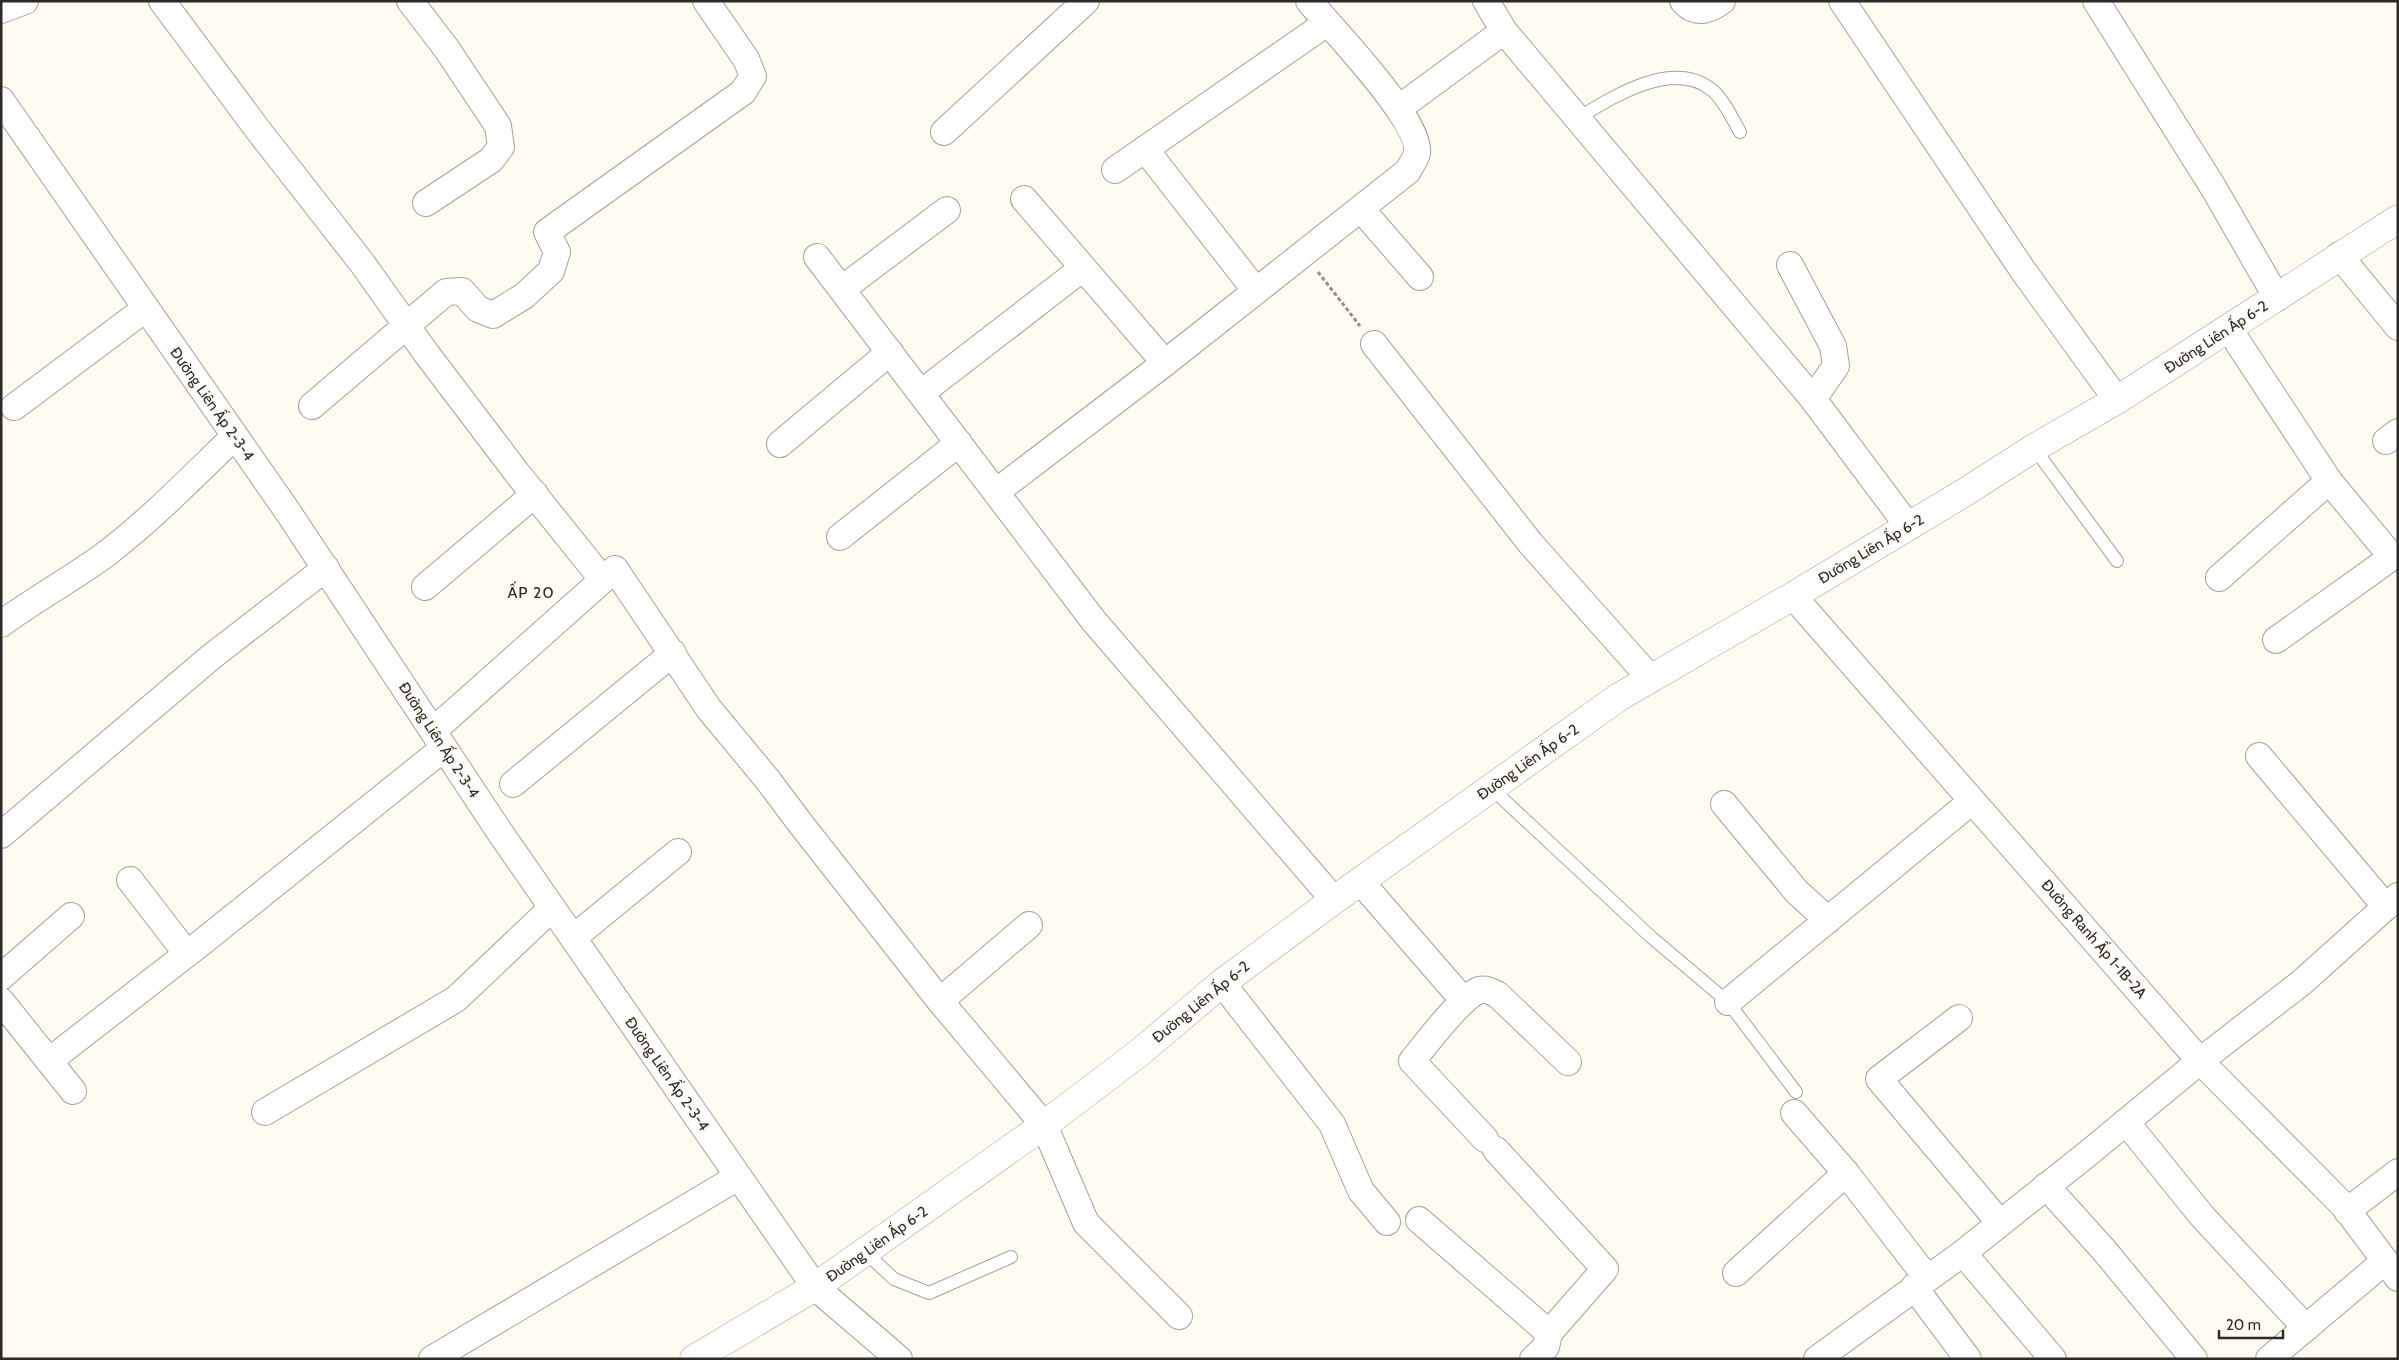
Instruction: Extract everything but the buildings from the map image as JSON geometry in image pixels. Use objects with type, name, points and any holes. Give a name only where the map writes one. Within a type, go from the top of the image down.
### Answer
[{"type":"street","points":[[1,10],[24,1]]},
{"type":"street","points":[[162,1],[258,130],[362,263],[426,354],[604,580]]},
{"type":"street","points":[[410,1],[446,48],[498,126],[502,147],[491,160],[426,203]]},
{"type":"street","points":[[312,406],[446,292],[462,291],[478,309],[493,316],[524,296],[551,271],[557,252],[547,232],[743,92],[753,76],[746,59],[706,1]]},
{"type":"street","points":[[944,132],[1086,1]]},
{"type":"street","points":[[996,492],[1165,363],[1408,171],[1417,154],[1414,137],[1400,108],[1309,1]]},
{"type":"street","points":[[1486,1],[1504,31],[1813,399],[1908,526]]},
{"type":"street","points":[[1683,1],[1698,11],[1705,10],[1722,1]]},
{"type":"street","points":[[1842,1],[2024,272],[2117,400]]},
{"type":"street","points":[[2096,1],[2213,187],[2277,298]]},
{"type":"street","points":[[1115,170],[1327,23]]},
{"type":"street","points":[[1400,108],[1504,31]]},
{"type":"street","name":"Đường Liên Ấp 2-3-4","points":[[1,100],[326,568],[552,908],[815,1287],[899,1359]]},
{"type":"street","points":[[1145,149],[1256,291]]},
{"type":"street","points":[[1024,199],[1165,363]]},
{"type":"street","points":[[1361,209],[1420,277]]},
{"type":"street","points":[[842,289],[947,210]]},
{"type":"street","name":"Đường Liên Ấp 6-2","points":[[694,1359],[815,1287],[1044,1125],[1139,1053],[1222,983],[1360,881],[1619,697],[1793,596],[1962,494],[2034,448],[2117,400],[2277,298],[2339,255],[2398,219]]},
{"type":"street","points":[[2339,255],[2398,327]]},
{"type":"street","points":[[817,257],[1093,620],[1334,900]]},
{"type":"street","points":[[1790,265],[1833,346],[1836,366],[1813,399]]},
{"type":"street","points":[[921,393],[1083,268]]},
{"type":"street","points":[[14,407],[145,309]]},
{"type":"street","points":[[2229,329],[2329,481],[2396,557],[2276,640]]},
{"type":"street","points":[[1374,344],[1531,544],[1651,679]]},
{"type":"street","points":[[780,444],[890,352]]},
{"type":"street","points":[[1,624],[28,604],[105,554],[164,504],[235,436]]},
{"type":"street","points":[[840,537],[958,443]]},
{"type":"street","points":[[2219,578],[2329,481]]},
{"type":"street","points":[[426,587],[535,494]]},
{"type":"street","points":[[1,835],[212,657],[326,568]]},
{"type":"street","points":[[49,1061],[188,954],[438,739],[615,569],[709,709],[767,779],[800,824],[940,1001],[1044,1125],[1086,1223],[1178,1316]]},
{"type":"street","name":"Đường Ranh Ấp 1-1B-2A","points":[[1793,596],[2200,1061],[2347,1211],[2391,1270]]},
{"type":"street","points":[[513,784],[673,653]]},
{"type":"street","points":[[1817,1359],[2000,1223],[2200,1061],[2301,983],[2392,901],[2259,756]]},
{"type":"street","points":[[1728,1002],[1972,801]]},
{"type":"street","points":[[1724,804],[1797,892],[1828,920]]},
{"type":"street","points":[[573,938],[678,852]]},
{"type":"street","points":[[130,880],[188,954]]},
{"type":"street","points":[[1360,881],[1464,1001]]},
{"type":"street","points":[[265,1112],[456,999],[552,908]]},
{"type":"street","points":[[1,977],[71,916]]},
{"type":"street","points":[[940,1001],[1029,924]]},
{"type":"street","points":[[1222,983],[1332,1124],[1361,1191],[1387,1222]]},
{"type":"street","points":[[1534,1359],[1546,1347],[1549,1333],[1605,1269],[1412,1061],[1464,1001],[1481,990],[1498,995],[1568,1062]]},
{"type":"street","points":[[1,1001],[73,1091]]},
{"type":"street","points":[[1959,1018],[1879,1079],[2000,1223]]},
{"type":"street","points":[[1795,1102],[1921,1283],[1968,1359]]},
{"type":"street","points":[[2126,1122],[2202,1216],[2306,1328]]},
{"type":"street","points":[[2347,1211],[2398,1172]]},
{"type":"street","points":[[1736,1273],[1846,1173]]},
{"type":"street","points":[[432,1359],[738,1177]]},
{"type":"street","points":[[2046,1186],[2103,1249],[2194,1359]]},
{"type":"street","points":[[1418,1220],[1549,1333]]},
{"type":"street","points":[[1962,1253],[2053,1359]]},
{"type":"street","points":[[2269,1359],[2306,1328],[2391,1270]]},
{"type":"lane","points":[[1578,118],[1638,84],[1687,78],[1702,83],[1714,91],[1740,132]]},
{"type":"lane","points":[[2034,448],[2116,562]]},
{"type":"lane","points":[[1491,788],[1644,930],[1728,1002],[1795,1102]]},
{"type":"lane","points":[[864,1251],[894,1279],[929,1293],[1011,1257]]},
{"type":"path","points":[[1303,254],[1374,344]]},
{"type":"district","name":"ẤP 20","points":[[531,592]]}]
